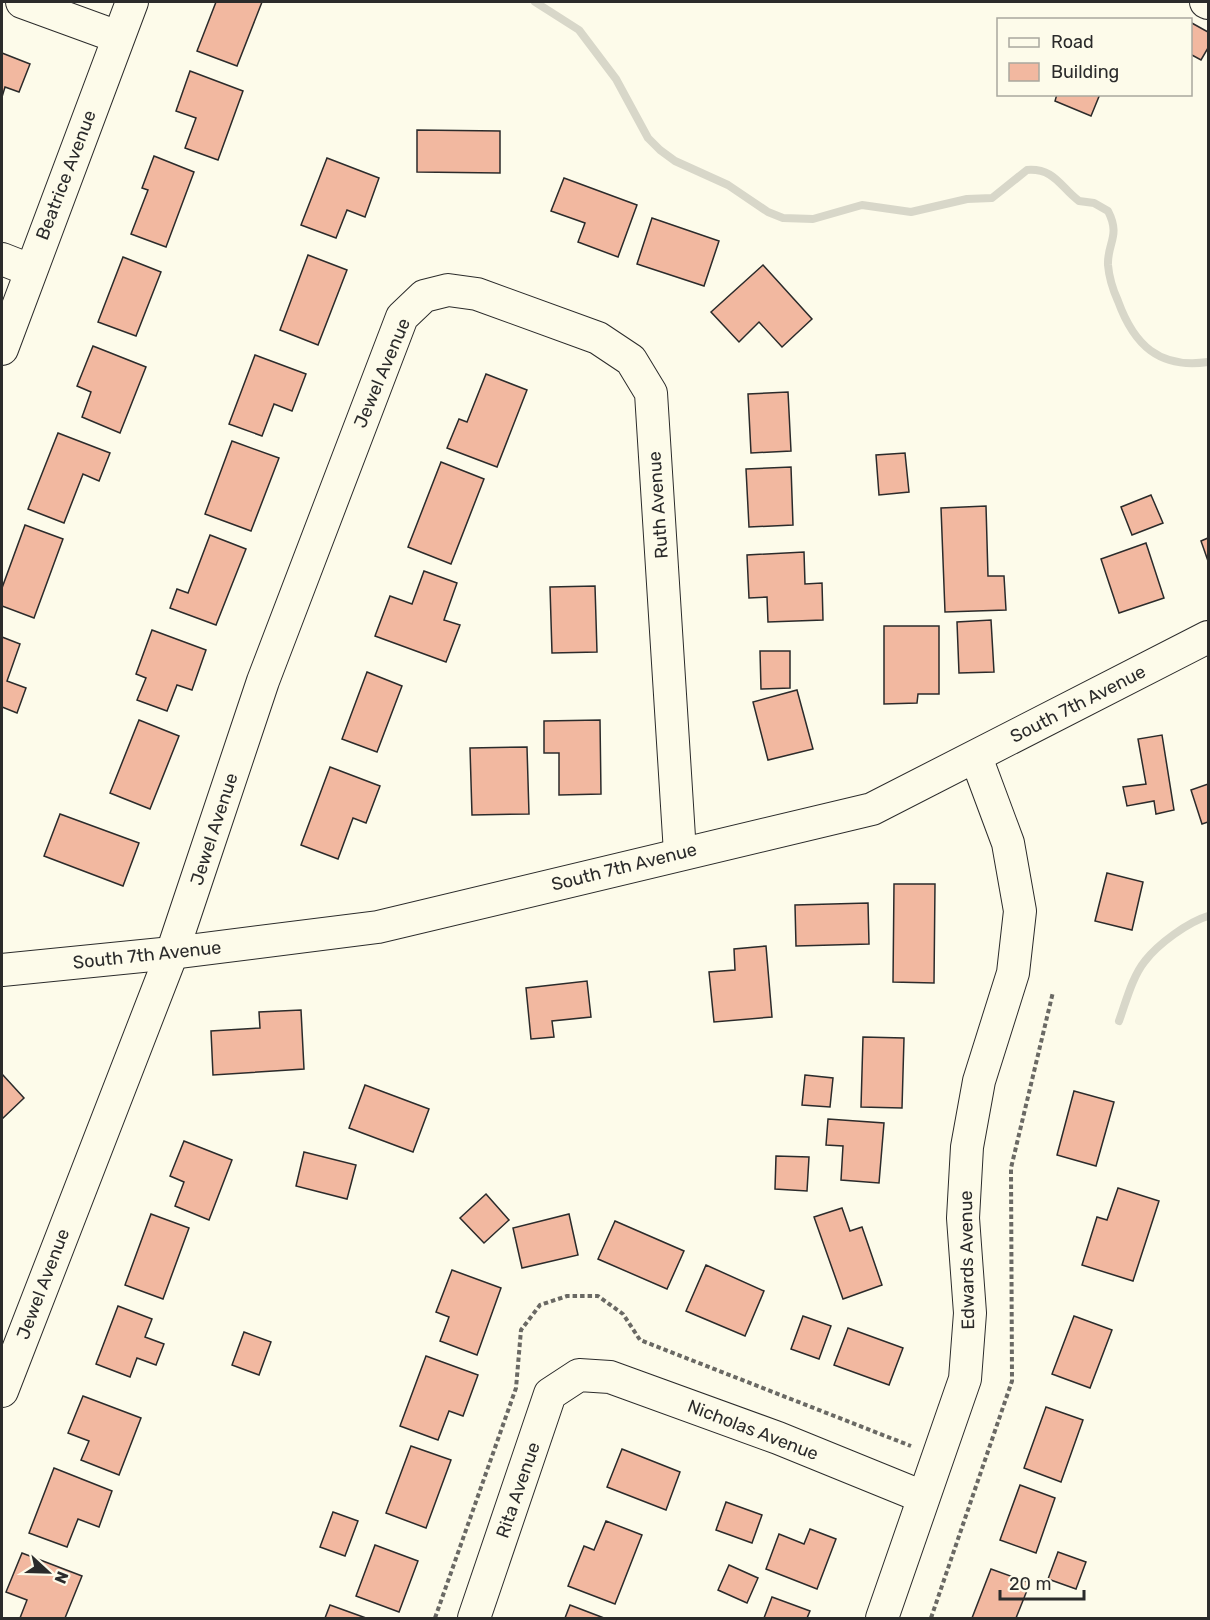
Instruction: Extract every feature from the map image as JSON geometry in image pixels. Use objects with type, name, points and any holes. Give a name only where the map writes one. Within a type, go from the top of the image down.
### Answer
[{"type":"street","points":[[22,2],[118,37]]},
{"type":"street","name":"Beatrice Avenue","points":[[2,349],[16,265],[132,2]]},
{"type":"street","name":"Ruth Avenue","points":[[448,290],[477,294],[598,338],[631,360],[651,393],[680,853]]},
{"type":"street","name":"Jewel Avenue","points":[[2,1391],[172,953],[263,681],[402,317],[424,296],[448,290]]},
{"type":"street","name":"South 7th Avenue","points":[[2,970],[172,953],[378,927],[680,853],[872,809],[1209,637]]},
{"type":"street","name":"Edwards Avenue","points":[[882,1618],[965,1379],[970,1313],[963,1218],[967,1147],[979,1081],[1013,973],[1020,912],[1008,843],[976,757]]},
{"type":"street","name":"Nicholas Avenue","points":[[579,1375],[610,1377],[778,1438],[923,1497]]},
{"type":"street","name":"Rita Avenue","points":[[474,1618],[550,1394],[579,1375]]},
{"type":"building","points":[[216,2],[262,2],[237,66],[197,51]]},
{"type":"building","points":[[1192,23],[1208,32],[1208,48],[1201,60],[1192,55]]},
{"type":"building","points":[[2,53],[30,64],[19,92],[5,87],[2,97]]},
{"type":"building","points":[[190,71],[243,91],[218,160],[185,148],[196,118],[176,111]]},
{"type":"building","points":[[1056,96],[1099,96],[1091,116],[1055,101]]},
{"type":"building","points":[[417,130],[500,131],[500,173],[417,172]]},
{"type":"building","points":[[154,156],[194,172],[166,247],[131,234],[148,190],[142,188]]},
{"type":"building","points":[[327,158],[379,178],[365,217],[347,210],[336,238],[301,225]]},
{"type":"building","points":[[564,178],[637,205],[618,257],[578,242],[585,223],[551,211]]},
{"type":"building","points":[[652,218],[719,241],[704,286],[637,264]]},
{"type":"building","points":[[308,255],[347,270],[318,345],[280,330]]},
{"type":"building","points":[[123,257],[161,272],[136,336],[98,322]]},
{"type":"building","points":[[763,265],[812,319],[782,347],[759,322],[739,342],[711,312]]},
{"type":"building","points":[[93,346],[146,367],[120,433],[82,417],[91,392],[77,386]]},
{"type":"building","points":[[255,355],[306,374],[292,411],[274,404],[262,436],[229,424]]},
{"type":"building","points":[[486,374],[527,390],[497,467],[447,448],[459,419],[467,422]]},
{"type":"building","points":[[788,392],[791,451],[751,453],[748,394]]},
{"type":"building","points":[[58,433],[110,453],[99,481],[83,474],[64,523],[28,509]]},
{"type":"building","points":[[232,441],[279,458],[251,531],[205,514]]},
{"type":"building","points":[[905,453],[909,492],[879,495],[876,455]]},
{"type":"building","points":[[441,462],[484,479],[451,564],[408,547]]},
{"type":"building","points":[[791,467],[793,525],[749,527],[746,469]]},
{"type":"building","points":[[1151,495],[1163,523],[1132,535],[1121,507]]},
{"type":"building","points":[[986,506],[988,576],[1004,576],[1006,610],[945,612],[941,508]]},
{"type":"building","points":[[25,525],[63,539],[34,618],[2,606],[2,588]]},
{"type":"building","points":[[210,535],[246,549],[216,625],[170,608],[177,589],[188,593]]},
{"type":"building","points":[[1208,538],[1208,561],[1201,541]]},
{"type":"building","points":[[1146,543],[1164,598],[1119,613],[1101,559]]},
{"type":"building","points":[[804,552],[805,584],[822,583],[823,620],[768,622],[767,597],[749,598],[747,555]]},
{"type":"building","points":[[424,571],[457,583],[444,620],[460,625],[446,662],[375,636],[390,596],[412,604]]},
{"type":"building","points":[[595,586],[597,652],[552,653],[550,587]]},
{"type":"building","points":[[991,620],[994,672],[959,673],[957,622]]},
{"type":"building","points":[[884,626],[939,626],[939,694],[918,694],[917,703],[884,704]]},
{"type":"building","points":[[152,630],[206,650],[192,690],[177,685],[167,711],[137,700],[146,678],[136,674]]},
{"type":"building","points":[[2,637],[20,644],[7,681],[26,688],[17,713],[2,707]]},
{"type":"building","points":[[760,651],[790,651],[790,688],[761,689]]},
{"type":"building","points":[[367,672],[402,686],[377,752],[342,739]]},
{"type":"building","points":[[797,690],[813,749],[768,760],[753,702]]},
{"type":"building","points":[[139,720],[179,736],[150,809],[110,793]]},
{"type":"building","points":[[600,720],[601,794],[559,795],[559,753],[544,753],[544,721]]},
{"type":"building","points":[[1162,735],[1174,810],[1156,814],[1154,801],[1127,806],[1123,787],[1146,784],[1138,739]]},
{"type":"building","points":[[527,747],[529,814],[472,815],[470,748]]},
{"type":"building","points":[[330,767],[380,786],[366,823],[353,818],[338,859],[301,845]]},
{"type":"building","points":[[1208,784],[1208,822],[1202,824],[1191,790]]},
{"type":"building","points":[[60,814],[139,843],[123,886],[44,856]]},
{"type":"building","points":[[1107,873],[1143,882],[1132,930],[1095,921]]},
{"type":"building","points":[[894,884],[935,884],[934,983],[893,982]]},
{"type":"building","points":[[868,903],[869,944],[796,946],[795,905]]},
{"type":"building","points":[[766,946],[772,1017],[714,1022],[709,972],[735,970],[734,949]]},
{"type":"building","points":[[587,981],[591,1017],[552,1021],[554,1037],[531,1039],[526,988]]},
{"type":"building","points":[[301,1010],[304,1069],[213,1075],[211,1031],[260,1028],[259,1012]]},
{"type":"building","points":[[863,1037],[904,1038],[902,1108],[861,1107]]},
{"type":"building","points":[[2,1074],[24,1098],[2,1119]]},
{"type":"building","points":[[805,1075],[833,1078],[830,1107],[802,1105]]},
{"type":"building","points":[[365,1085],[429,1109],[413,1152],[349,1128]]},
{"type":"building","points":[[1074,1091],[1114,1102],[1096,1166],[1057,1155]]},
{"type":"building","points":[[828,1119],[884,1123],[879,1183],[841,1180],[843,1146],[826,1145]]},
{"type":"building","points":[[184,1141],[232,1160],[209,1220],[175,1206],[184,1182],[170,1176]]},
{"type":"building","points":[[304,1152],[356,1165],[347,1199],[296,1186]]},
{"type":"building","points":[[776,1156],[809,1157],[807,1191],[775,1189]]},
{"type":"building","points":[[1118,1188],[1159,1201],[1133,1281],[1082,1265],[1097,1217],[1107,1220]]},
{"type":"building","points":[[486,1194],[509,1220],[484,1243],[460,1218]]},
{"type":"building","points":[[842,1208],[850,1231],[862,1227],[882,1285],[843,1299],[814,1217]]},
{"type":"building","points":[[151,1214],[189,1228],[163,1299],[125,1285]]},
{"type":"building","points":[[569,1214],[578,1255],[522,1268],[513,1228]]},
{"type":"building","points":[[615,1221],[684,1251],[667,1289],[598,1259]]},
{"type":"building","points":[[706,1265],[764,1291],[745,1336],[686,1311]]},
{"type":"building","points":[[452,1270],[501,1288],[477,1355],[440,1341],[449,1317],[436,1312]]},
{"type":"building","points":[[118,1306],[152,1319],[145,1337],[164,1344],[156,1365],[137,1358],[130,1377],[96,1364]]},
{"type":"building","points":[[803,1316],[831,1326],[819,1359],[791,1349]]},
{"type":"building","points":[[1074,1316],[1112,1330],[1090,1388],[1052,1374]]},
{"type":"building","points":[[848,1328],[903,1348],[889,1385],[834,1365]]},
{"type":"building","points":[[244,1332],[271,1342],[259,1375],[232,1365]]},
{"type":"building","points":[[426,1356],[478,1375],[463,1416],[449,1411],[438,1440],[400,1426]]},
{"type":"building","points":[[83,1396],[141,1418],[119,1475],[81,1460],[89,1441],[68,1433]]},
{"type":"building","points":[[1046,1407],[1083,1420],[1061,1482],[1024,1468]]},
{"type":"building","points":[[411,1446],[451,1460],[426,1528],[386,1513]]},
{"type":"building","points":[[622,1449],[680,1472],[666,1510],[607,1487]]},
{"type":"building","points":[[54,1468],[112,1491],[99,1527],[78,1519],[67,1547],[29,1533]]},
{"type":"building","points":[[1020,1485],[1055,1498],[1036,1553],[1000,1540]]},
{"type":"building","points":[[726,1502],[762,1515],[752,1543],[716,1530]]},
{"type":"building","points":[[333,1512],[358,1521],[345,1556],[320,1547]]},
{"type":"building","points":[[606,1521],[642,1535],[615,1604],[568,1586],[584,1546],[594,1550]]},
{"type":"building","points":[[810,1529],[836,1539],[817,1589],[766,1569],[779,1534],[804,1544]]},
{"type":"building","points":[[375,1545],[418,1561],[399,1612],[356,1596]]},
{"type":"building","points":[[1058,1552],[1086,1562],[1076,1589],[1048,1579]]},
{"type":"building","points":[[22,1553],[82,1576],[65,1618],[20,1618],[27,1600],[6,1592]]},
{"type":"building","points":[[729,1565],[758,1578],[747,1603],[718,1590]]},
{"type":"building","points":[[991,1569],[1030,1583],[1016,1618],[972,1618]]},
{"type":"building","points":[[772,1597],[810,1611],[807,1618],[764,1618]]},
{"type":"building","points":[[330,1605],[366,1618],[325,1618]]},
{"type":"building","points":[[570,1605],[604,1618],[565,1618]]},
{"type":"waterway","points":[[535,2],[579,30],[616,79],[648,138],[660,150],[675,161],[728,185],[768,212],[783,218],[813,219],[862,205],[911,212],[967,199],[992,198],[1027,170],[1036,170],[1051,175],[1079,201],[1094,203],[1108,211],[1113,227],[1108,257],[1110,279],[1124,317],[1141,341],[1151,351],[1176,362],[1208,362]]},
{"type":"waterway","points":[[1119,1021],[1133,982],[1145,961],[1174,934],[1208,916]]}]
